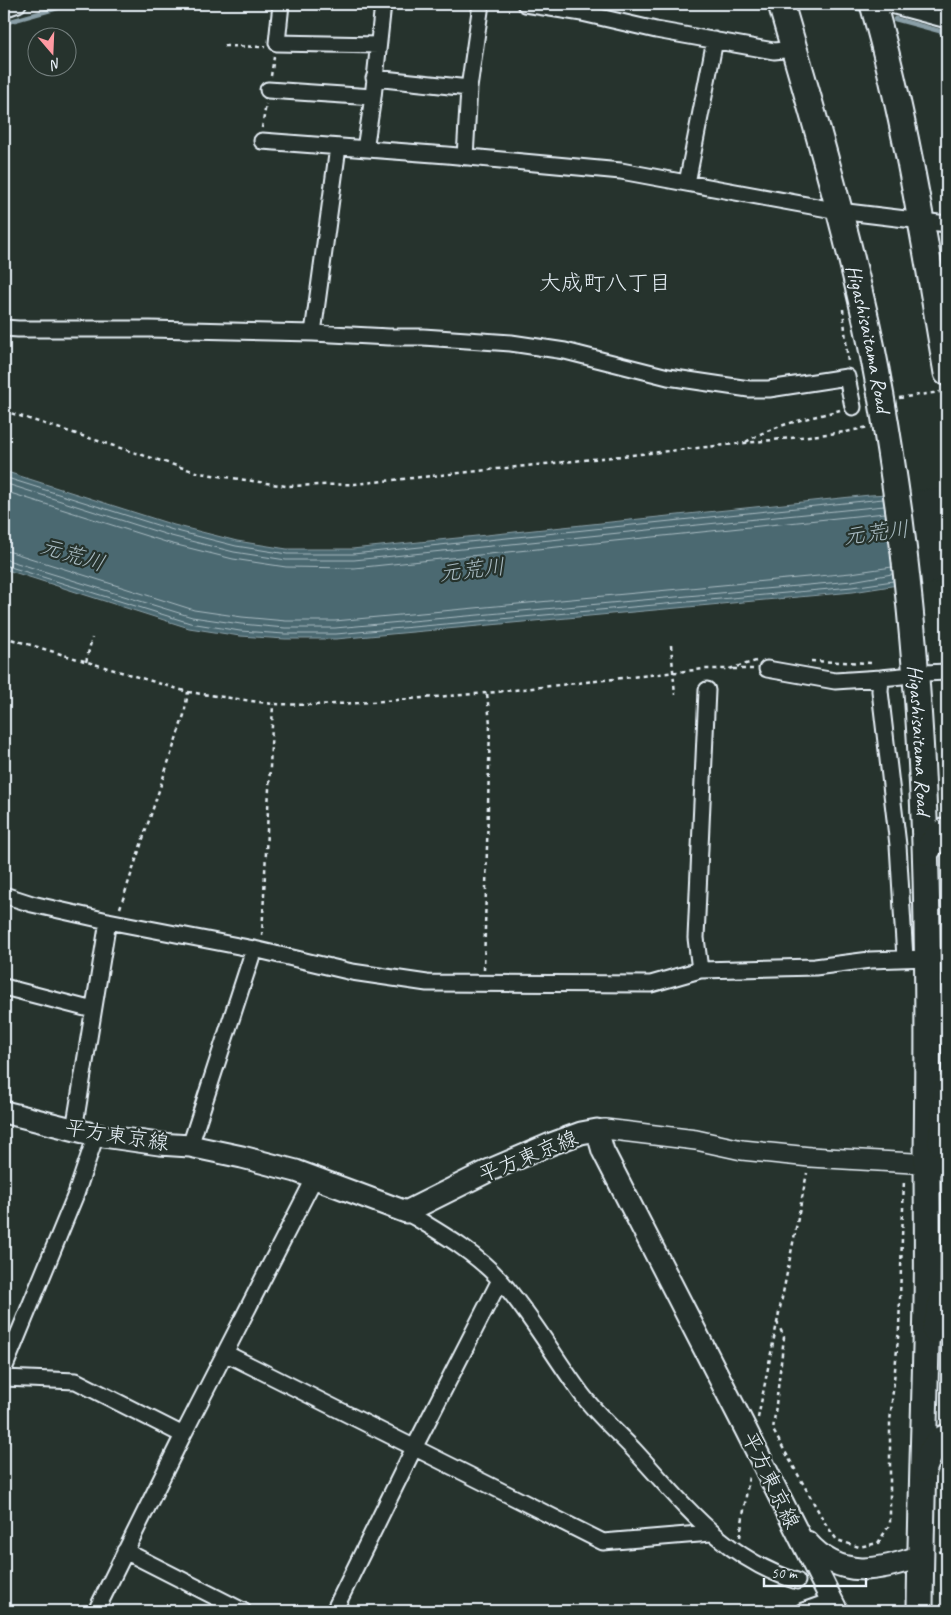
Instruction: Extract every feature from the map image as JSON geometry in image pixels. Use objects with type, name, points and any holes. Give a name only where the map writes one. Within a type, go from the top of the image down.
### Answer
[{"type":"highway","name":"Higashisaitama Road","points":[[780,4],[839,211],[863,306],[880,433],[900,520],[913,642],[926,852],[916,958],[927,1163],[924,1468],[920,1611]]},
{"type":"highway","points":[[878,4],[921,221],[946,382]]},
{"type":"highway","points":[[926,852],[936,838],[947,830]]},
{"type":"highway","points":[[927,1163],[937,1152],[943,1140],[947,1087]]},
{"type":"highway","points":[[925,1386],[933,1354],[936,1321],[940,1304],[947,1294]]},
{"type":"highway","points":[[924,1468],[932,1449],[940,1440],[947,1437]]},
{"type":"main road","name":"平方東京線","points":[[4,1112],[96,1135],[159,1144],[190,1146],[266,1163],[314,1178],[406,1212],[490,1170],[558,1141],[581,1133],[598,1130],[603,1151],[835,1608]]},
{"type":"main road","points":[[794,1526],[825,1559],[839,1566],[866,1570],[900,1564],[921,1566]]},
{"type":"street","points":[[4,9],[18,4]]},
{"type":"street","points":[[281,4],[276,43],[378,44]]},
{"type":"street","points":[[365,149],[384,4]]},
{"type":"street","points":[[465,157],[469,88],[481,4]]},
{"type":"street","points":[[525,4],[582,13],[656,30],[774,51],[794,50]]},
{"type":"street","points":[[878,4],[947,20]]},
{"type":"street","points":[[687,184],[715,40]]},
{"type":"street","points":[[374,78],[469,88]]},
{"type":"street","points":[[268,90],[373,97]]},
{"type":"street","points":[[262,141],[621,171],[839,211],[947,224]]},
{"type":"street","points":[[313,333],[338,147]]},
{"type":"street","points":[[4,328],[313,333],[423,337],[510,343],[565,350],[668,377],[749,389],[769,390],[847,377],[853,407]]},
{"type":"street","points":[[763,664],[835,681],[902,676]]},
{"type":"street","points":[[925,674],[947,672]]},
{"type":"street","points":[[4,895],[32,904],[258,949],[352,972],[427,983],[651,984],[700,970],[815,967],[870,960],[916,958],[898,845],[880,691],[882,678]]},
{"type":"street","points":[[700,970],[696,938],[707,690]]},
{"type":"street","points":[[74,1130],[93,1010],[112,921]]},
{"type":"street","points":[[190,1146],[258,949]]},
{"type":"street","points":[[4,987],[93,1010]]},
{"type":"street","points":[[598,1130],[605,1129],[657,1135],[696,1140],[742,1150],[810,1157],[927,1163]]},
{"type":"street","points":[[4,1369],[76,1194],[96,1135]]},
{"type":"street","points":[[96,1611],[314,1178]]},
{"type":"street","points":[[406,1212],[478,1259],[500,1280],[530,1318],[579,1391],[711,1533],[738,1553],[766,1569],[797,1582]]},
{"type":"street","points":[[334,1611],[414,1448],[500,1280]]},
{"type":"street","points":[[225,1353],[603,1542],[711,1533]]},
{"type":"street","points":[[4,1378],[76,1381],[183,1435]]},
{"type":"street","points":[[126,1551],[243,1611]]},
{"type":"street","points":[[804,1611],[835,1608]]},
{"type":"path","points":[[224,46],[266,47]]},
{"type":"path","points":[[898,398],[946,382]]},
{"type":"path","points":[[745,443],[772,428],[853,407]]},
{"type":"path","points":[[4,411],[199,473],[286,486],[355,484],[846,432],[880,433]]},
{"type":"path","points":[[4,637],[188,692],[272,704],[358,703],[487,693],[763,664]]},
{"type":"path","points":[[86,662],[92,638]]},
{"type":"path","points":[[671,645],[675,695]]},
{"type":"path","points":[[806,661],[872,663]]},
{"type":"path","points":[[729,668],[763,664]]},
{"type":"path","points":[[112,921],[184,715],[188,692]]},
{"type":"path","points":[[483,984],[490,724],[487,693]]},
{"type":"path","points":[[258,949],[272,704]]},
{"type":"path","points":[[745,1428],[757,1420],[760,1415],[810,1157]]},
{"type":"path","points":[[777,1322],[784,1338],[773,1430],[825,1523],[837,1540],[859,1547],[878,1543],[890,1524],[890,1422],[899,1328],[902,1199],[927,1163]]},
{"type":"path","points":[[738,1553],[748,1477],[754,1466],[762,1461]]},
{"type":"water","name":"元荒川","points":[[4,471],[174,525],[237,541],[287,549],[352,549],[870,495],[947,491],[936,579],[853,592],[336,639],[285,639],[240,636],[189,628],[4,569]]},
{"type":"pier","points":[[947,489],[947,581],[894,588],[882,492]]},
{"type":"waterway","points":[[4,23],[72,4]]},
{"type":"waterway","points":[[838,4],[863,10]]},
{"type":"waterway","points":[[895,19],[947,33]]},
{"type":"district","name":"大成町八丁目","points":[[605,282]]}]
